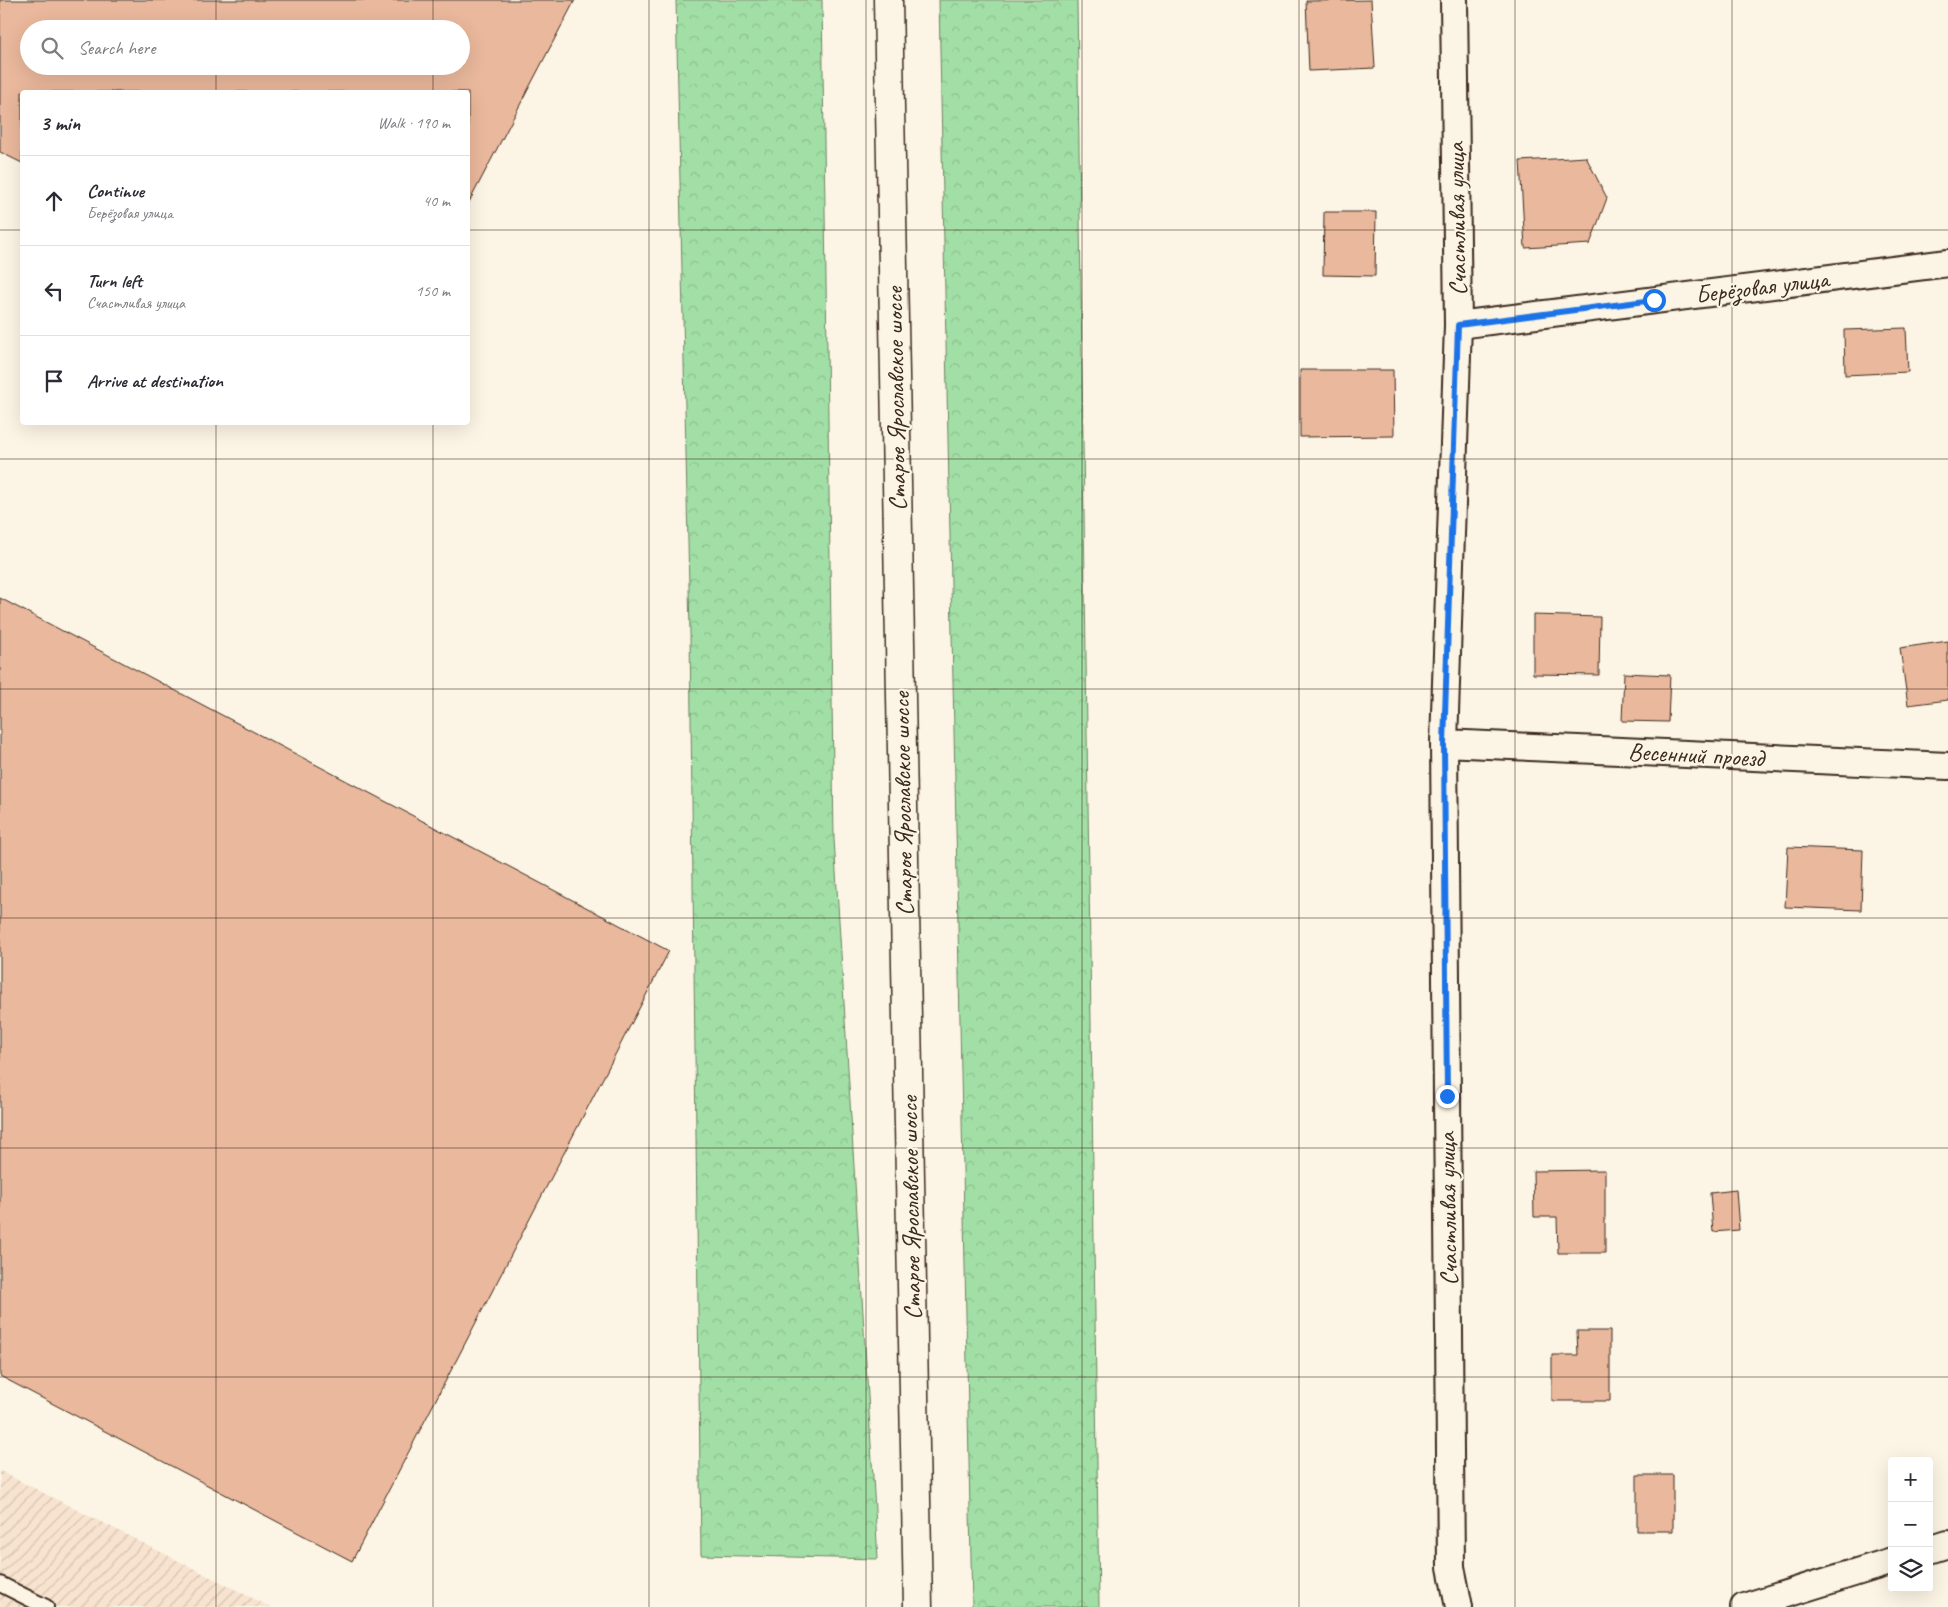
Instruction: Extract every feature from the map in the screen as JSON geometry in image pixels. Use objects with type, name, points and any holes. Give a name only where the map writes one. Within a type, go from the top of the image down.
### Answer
[{"type":"main road","name":"Старое Ярославское шоссе","points":[[888,0],[918,1607]]},
{"type":"street","name":"Счастливая улица","points":[[1454,0],[1458,325],[1444,744],[1451,1567],[1459,1607]]},
{"type":"street","name":"Берёзовая улица","points":[[1458,325],[1948,263]]},
{"type":"street","name":"Весенний проезд","points":[[1444,744],[1948,766]]},
{"type":"street","points":[[1933,1549],[1948,1544]]},
{"type":"street","points":[[1744,1607],[1888,1562]]},
{"type":"lane","points":[[0,1584],[46,1607]]},
{"type":"shaded area","points":[[0,1471],[270,1607],[0,1607]]},
{"type":"green space","points":[[676,0],[822,0],[834,839],[878,1559],[701,1555],[690,633]]},
{"type":"green space","points":[[939,0],[1077,0],[1099,1607],[972,1607]]},
{"type":"building","points":[[0,0],[575,0],[470,200],[470,90],[20,90],[20,162],[0,152]]},
{"type":"building","points":[[1371,0],[1375,68],[1309,71],[1306,1]]},
{"type":"building","points":[[1586,157],[1607,198],[1590,244],[1525,248],[1520,161]]},
{"type":"building","points":[[1324,212],[1376,212],[1375,276],[1323,275]]},
{"type":"building","points":[[1906,328],[1908,372],[1845,375],[1844,330]]},
{"type":"building","points":[[1300,370],[1393,370],[1394,436],[1300,437]]},
{"type":"building","points":[[0,598],[669,951],[352,1561],[0,1376]]},
{"type":"building","points":[[1533,615],[1600,617],[1599,675],[1533,674]]},
{"type":"building","points":[[1948,641],[1948,700],[1908,705],[1900,648]]},
{"type":"building","points":[[1624,673],[1670,675],[1668,722],[1622,721]]},
{"type":"building","points":[[1788,847],[1863,850],[1861,910],[1785,907]]},
{"type":"building","points":[[1605,1170],[1605,1253],[1558,1253],[1557,1217],[1534,1217],[1533,1171]]},
{"type":"building","points":[[1736,1190],[1739,1230],[1713,1232],[1710,1193]]},
{"type":"building","points":[[1577,1331],[1610,1331],[1610,1401],[1552,1401],[1552,1355],[1578,1355]]},
{"type":"building","points":[[1637,1475],[1673,1475],[1673,1531],[1637,1531]]},
{"type":"route","points":[[1447,1096],[1444,744],[1458,325],[1654,300]]}]
